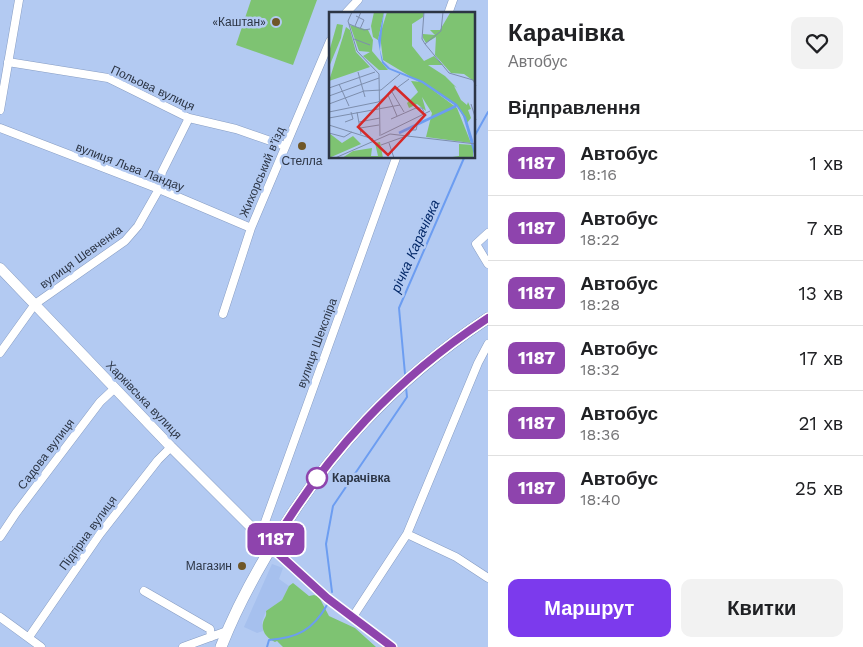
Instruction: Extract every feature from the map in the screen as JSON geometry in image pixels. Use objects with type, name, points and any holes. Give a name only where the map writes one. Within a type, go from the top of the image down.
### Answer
[{"type":"highway","points":[[222,647],[247,589],[271,547],[304,494],[334,455],[400,385],[444,349],[488,318]]},
{"type":"main road","name":"Харківська вулиця","points":[[0,268],[171,447],[271,547]]},
{"type":"street","points":[[0,110],[19,0]]},
{"type":"street","points":[[347,12],[358,0]]},
{"type":"street","points":[[449,12],[453,0]]},
{"type":"street","name":"Жихорський в’їзд","points":[[223,314],[251,228],[329,43]]},
{"type":"street","name":"Польова вулиця","points":[[8,62],[108,78],[189,118],[236,128],[285,146]]},
{"type":"street","name":"вулиця Шевченка","points":[[0,353],[36,304],[125,241],[138,226],[159,190],[162,172],[189,118]]},
{"type":"street","name":"вулиця Льва Ландау","points":[[0,128],[251,228]]},
{"type":"street","name":"вулиця Шекспіра","points":[[260,536],[396,159]]},
{"type":"street","points":[[488,233],[476,244],[488,264]]},
{"type":"street","points":[[352,618],[406,534],[478,363],[488,344]]},
{"type":"street","name":"Садова вулиця","points":[[0,538],[16,513],[100,402],[115,388]]},
{"type":"street","name":"Підгірна вулиця","points":[[29,637],[100,534],[158,460],[171,447]]},
{"type":"street","points":[[406,534],[456,557],[488,578]]},
{"type":"street","points":[[271,547],[327,598],[392,647]]},
{"type":"street","points":[[144,591],[210,629],[211,636]]},
{"type":"street","points":[[0,616],[41,647]]},
{"type":"street","points":[[183,647],[227,632]]},
{"type":"shaded area","points":[[272,564],[283,568],[279,579],[289,586],[282,600],[266,611],[262,622],[263,631],[257,633],[244,627]]},
{"type":"green space","name":"«Каштан»","points":[[251,0],[317,0],[293,65],[236,45]]},
{"type":"green space","points":[[293,583],[309,596],[319,597],[329,616],[355,628],[376,647],[283,647],[277,641],[275,642],[270,639],[263,629],[266,611],[282,600],[289,586]]},
{"type":"waterway","name":"річка Карачівка","points":[[476,133],[488,112]]},
{"type":"waterway","name":"річка Карачівка","points":[[405,374],[399,308],[464,159]]},
{"type":"waterway","name":"річка Карачівка","points":[[332,592],[326,544],[333,506],[407,397],[406,387]]},
{"type":"waterway","name":"річка Карачівка","points":[[267,647],[269,640],[296,635],[310,627],[322,614],[327,605]]},
{"type":"bus line","name":"1187","points":[[392,647],[327,598],[271,547],[304,494],[334,455],[379,406],[400,385],[444,349],[488,318]]},
{"type":"place","name":"«Каштан»","points":[[276,22]]},
{"type":"place","name":"Стелла","points":[[302,146]]},
{"type":"place","name":"Карачівка","points":[[317,478]]},
{"type":"place","name":"Магазин","points":[[242,566]]}]
